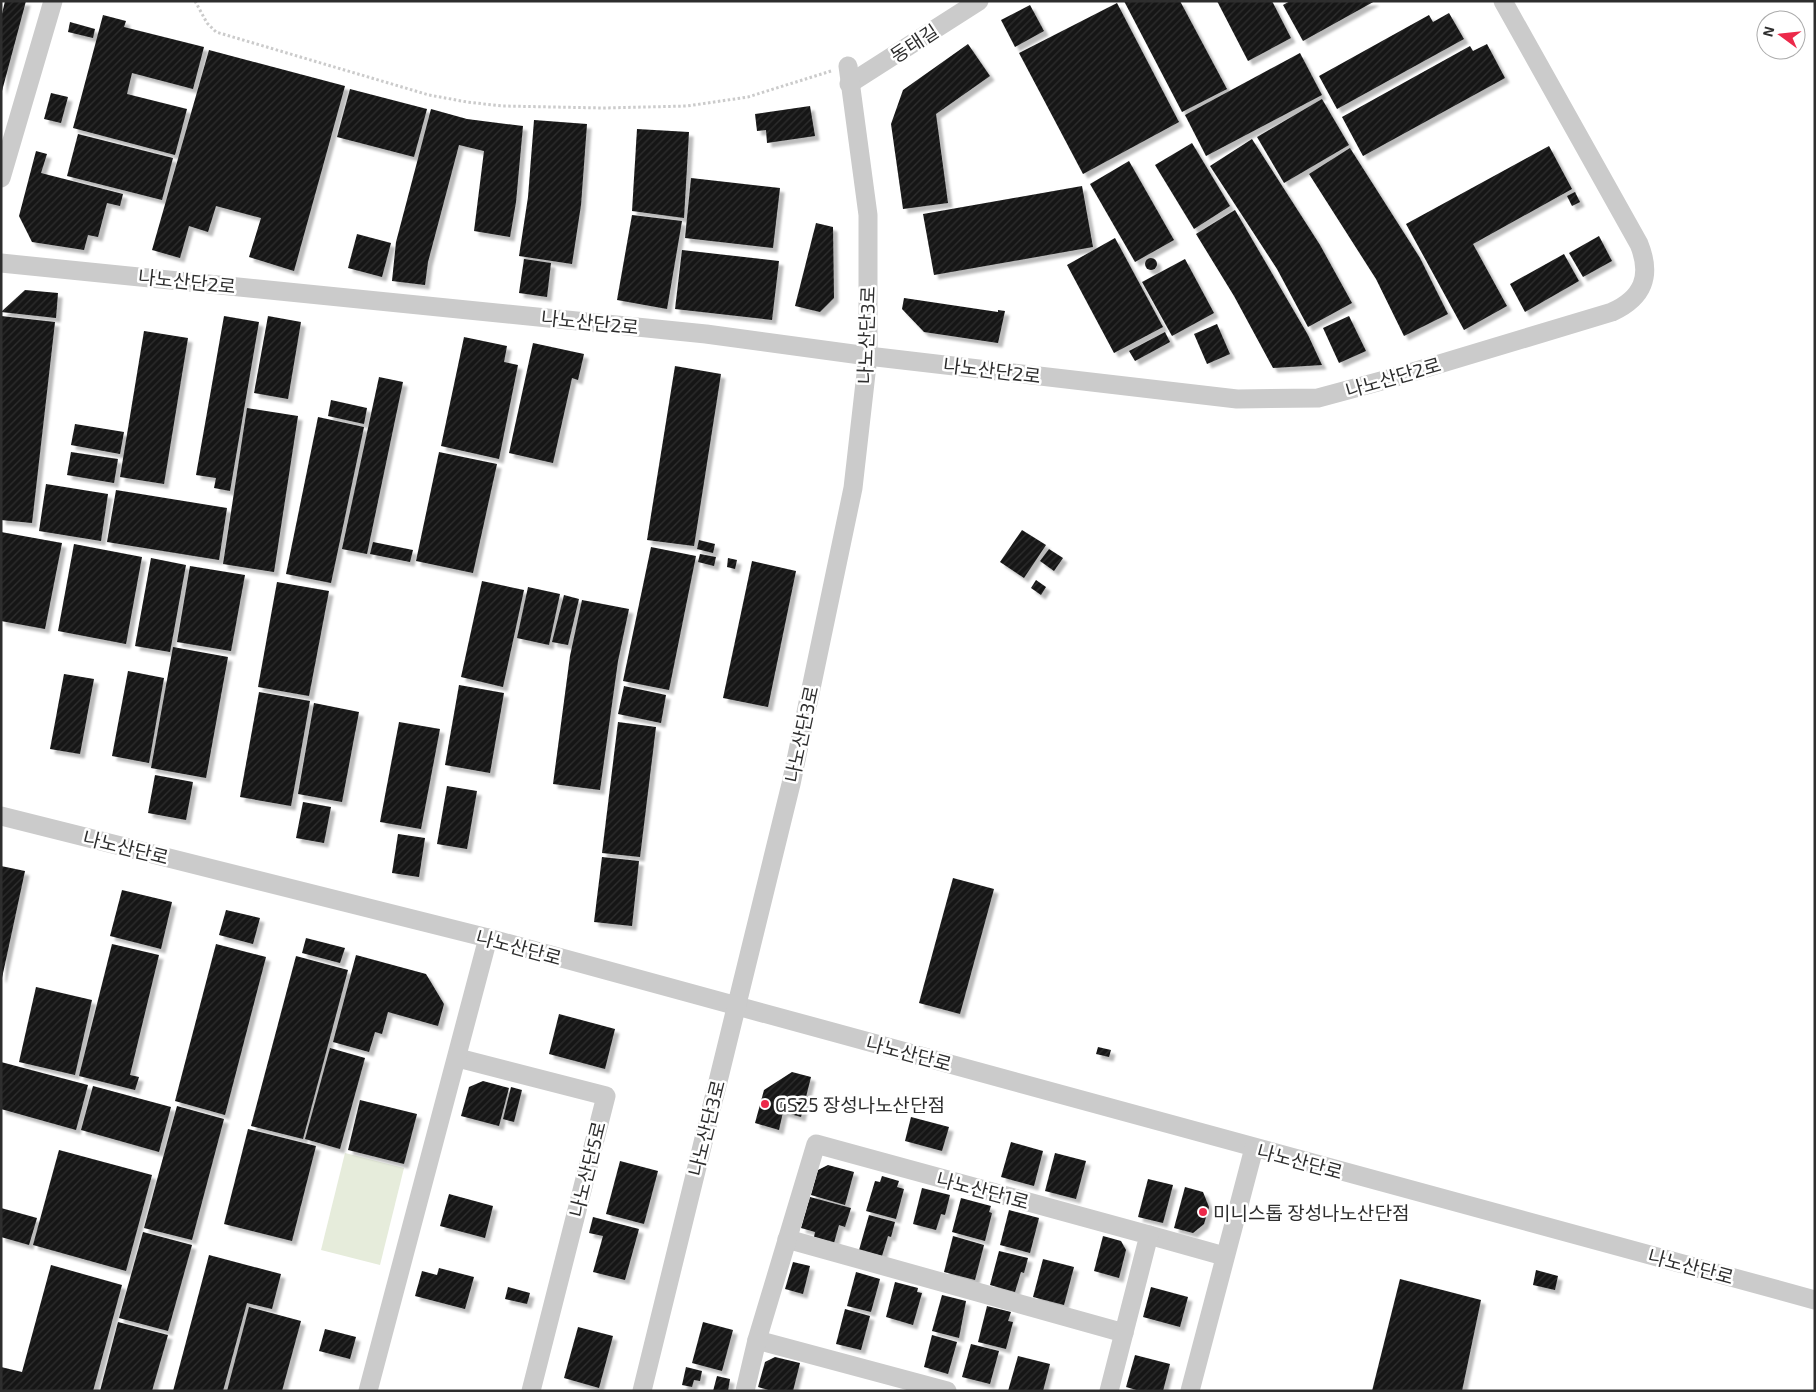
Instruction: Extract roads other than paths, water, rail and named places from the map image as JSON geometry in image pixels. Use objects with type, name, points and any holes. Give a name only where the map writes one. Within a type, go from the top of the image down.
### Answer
[{"type":"street","points":[[1,178],[53,1]]},
{"type":"street","name":"동태길","points":[[849,75],[979,1]]},
{"type":"street","name":"나노산단2로","points":[[1,263],[706,334],[868,356],[1236,399],[1318,398],[1396,377],[1625,307],[1643,285],[1646,271],[1645,257],[1640,244],[1503,1]]},
{"type":"street","name":"나노산단3로","points":[[642,1391],[790,784],[853,488],[868,356],[868,215],[849,75]]},
{"type":"street","name":"나노산단로","points":[[1,816],[488,938],[1815,1300]]},
{"type":"street","points":[[368,1391],[458,1058],[488,938]]},
{"type":"street","name":"나노산단5로","points":[[458,1058],[606,1096],[531,1391]]},
{"type":"street","name":"나노산단1로","points":[[744,1391],[757,1340],[816,1144],[1149,1236]]},
{"type":"street","points":[[1190,1391],[1224,1256],[1254,1148]]},
{"type":"street","points":[[1109,1391],[1149,1236],[1224,1256]]},
{"type":"street","points":[[787,1239],[1124,1333]]},
{"type":"street","points":[[757,1340],[947,1391]]},
{"type":"place","name":"GS25 장성나노산단점","points":[[765,1104]]},
{"type":"place","name":"미니스톱 장성나노산단점","points":[[1203,1212]]}]
